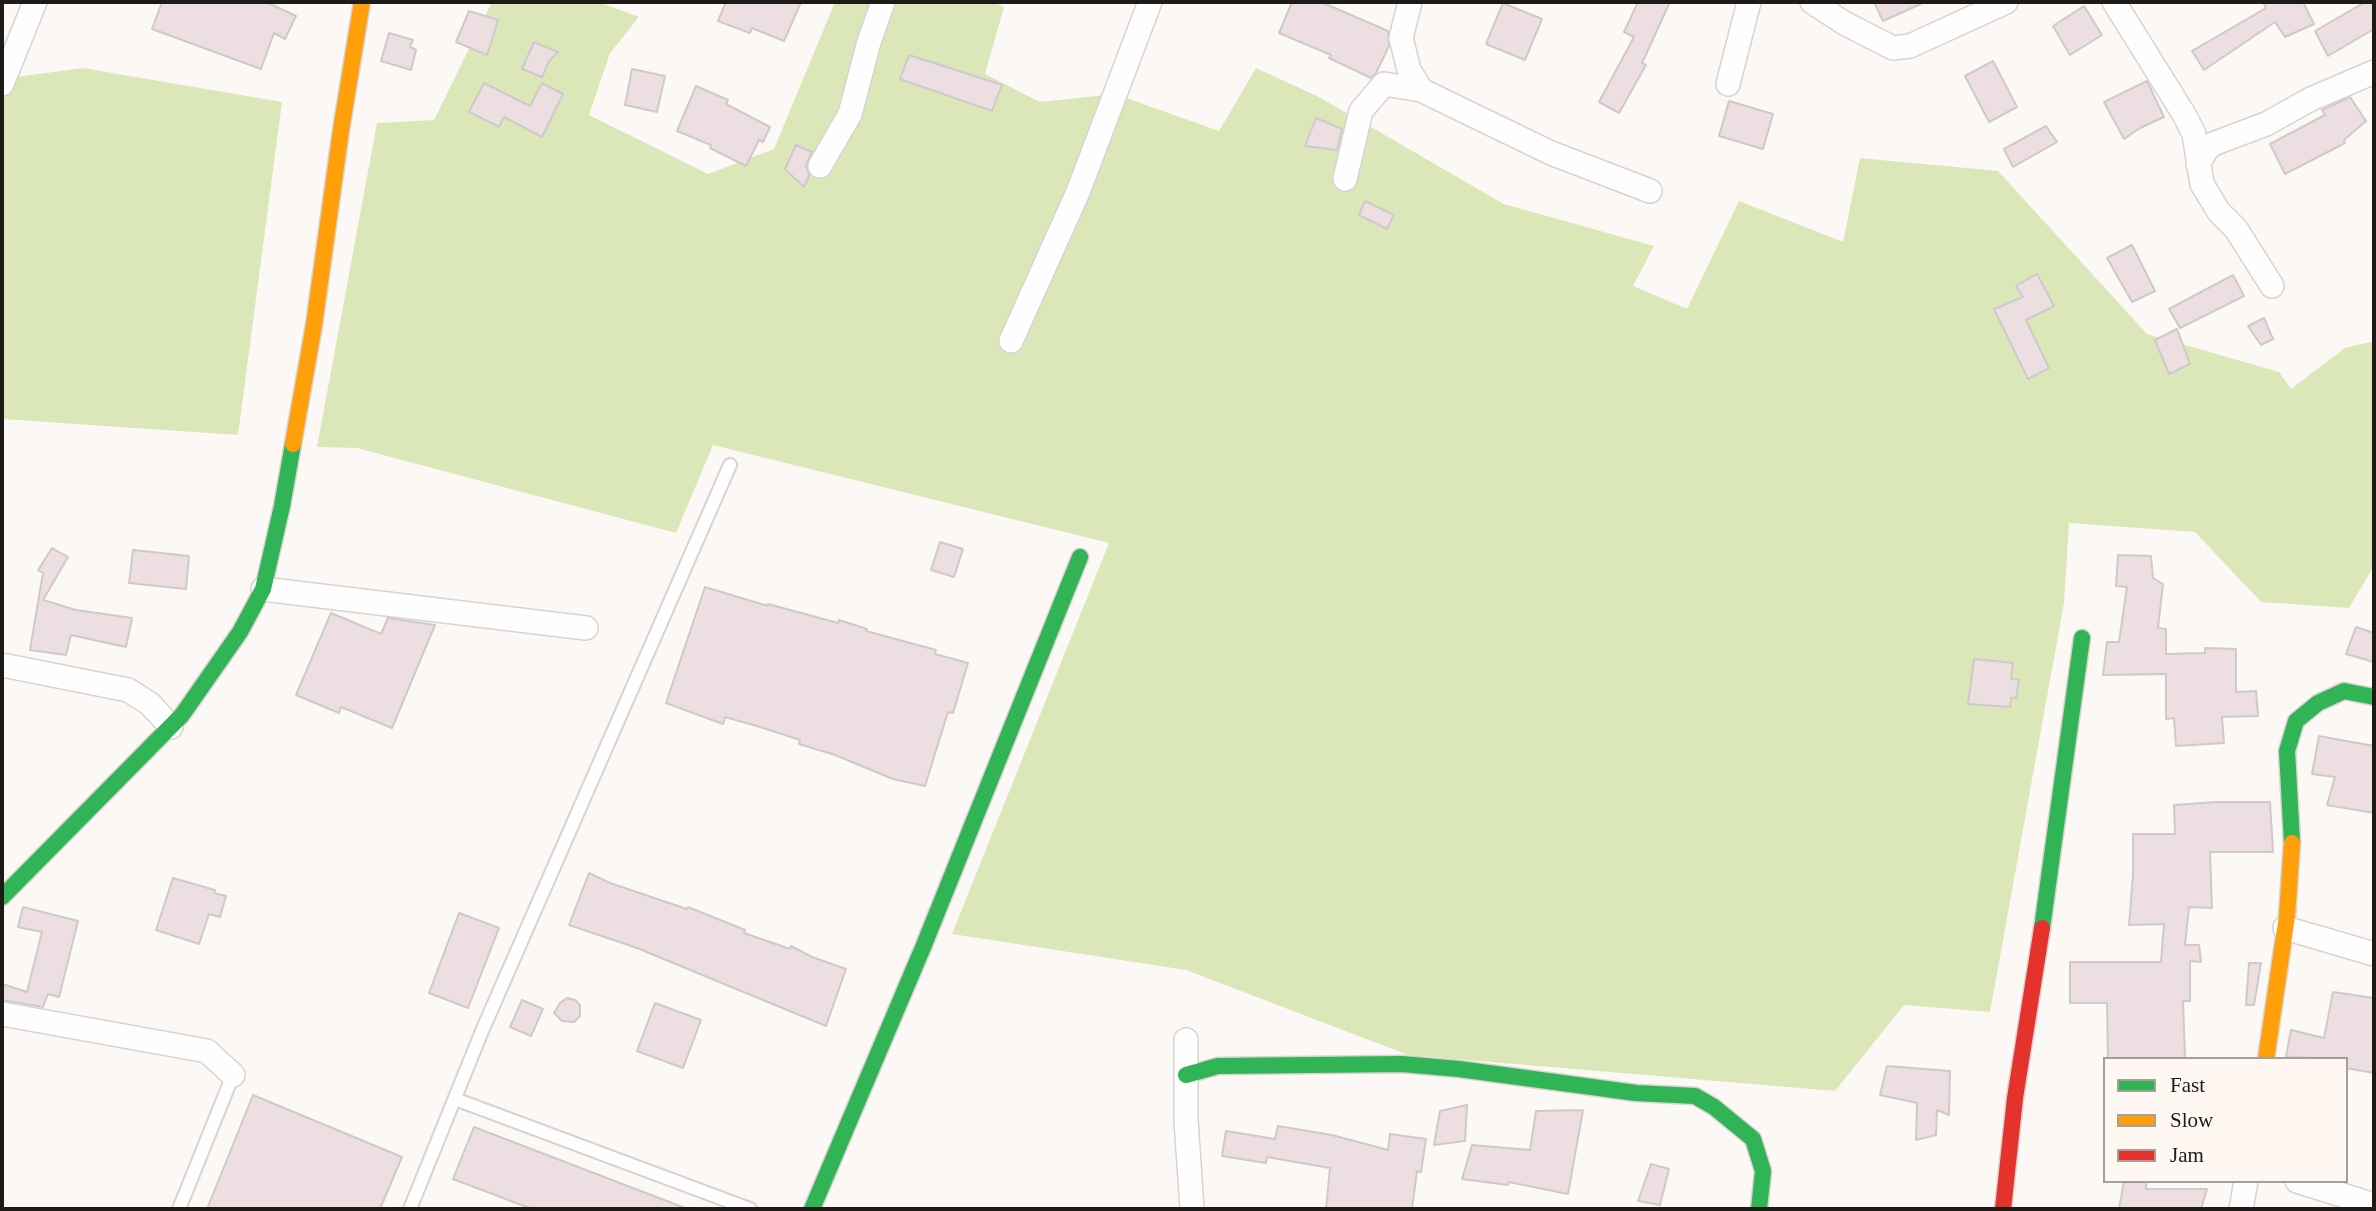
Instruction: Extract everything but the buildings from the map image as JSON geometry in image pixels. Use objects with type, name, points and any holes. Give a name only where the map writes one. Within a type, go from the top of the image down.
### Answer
[{"type":"street","points":[[2,85],[35,2]]},
{"type":"street","points":[[4,893],[182,715],[240,632],[263,589],[282,506],[314,325],[362,2]]},
{"type":"street","points":[[820,166],[850,114],[869,42],[883,2]]},
{"type":"street","points":[[1011,341],[1078,192],[1150,2]]},
{"type":"street","points":[[1410,2],[1401,38],[1409,70],[1420,90]]},
{"type":"street","points":[[1728,84],[1749,2]]},
{"type":"street","points":[[1812,2],[1844,23],[1894,48],[1910,46],[2006,2]]},
{"type":"street","points":[[2114,2],[2194,134],[2202,184],[2220,212],[2236,229],[2272,286]]},
{"type":"street","points":[[2198,164],[2213,144],[2266,124],[2311,99],[2374,72]]},
{"type":"street","points":[[1345,179],[1361,111],[1384,84],[1420,90],[1551,153],[1650,191]]},
{"type":"street","points":[[812,1209],[924,944],[1080,556]]},
{"type":"street","points":[[263,589],[586,628]]},
{"type":"street","points":[[2003,1209],[2015,1098],[2082,638]]},
{"type":"street","points":[[2,665],[128,690],[150,704],[171,727]]},
{"type":"street","points":[[2266,1057],[2285,928],[2292,851],[2287,751],[2296,721],[2318,703],[2344,691],[2374,697]]},
{"type":"street","points":[[2285,928],[2374,954]]},
{"type":"street","points":[[2,1014],[206,1051],[233,1076]]},
{"type":"street","points":[[1186,1040],[1186,1120],[1192,1209]]},
{"type":"street","points":[[1186,1075],[1218,1066],[1402,1064],[1484,1072],[1636,1093],[1695,1096],[1714,1107],[1752,1139],[1763,1171],[1759,1209]]},
{"type":"street","points":[[2241,1209],[2246,1183]]},
{"type":"street","points":[[2303,1183],[2374,1205]]},
{"type":"lane","points":[[410,1209],[487,1018],[730,465]]},
{"type":"lane","points":[[179,1209],[233,1076]]},
{"type":"lane","points":[[455,1098],[750,1209]]},
{"type":"green space","points":[[492,2],[598,2],[639,17],[610,53],[589,115],[708,174],[774,149],[835,2],[992,2],[1004,7],[985,74],[1040,102],[1115,94],[1219,131],[1256,68],[1319,97],[1504,204],[1654,246],[1633,286],[1687,309],[1739,201],[1843,242],[1860,158],[1998,171],[2147,334],[2279,372],[2291,389],[2345,348],[2374,341],[2374,566],[2349,608],[2261,602],[2195,532],[2069,523],[2064,603],[1990,1012],[1904,1005],[1835,1091],[1408,1055],[1186,970],[952,934],[1109,543],[713,445],[676,533],[357,448],[317,447],[377,123],[434,120]]},
{"type":"green space","points":[[83,68],[282,102],[238,435],[2,419],[2,79]]},
{"type":"traffic: fast","points":[[2,897],[182,715],[240,632],[263,589],[293,444]]},
{"type":"traffic: fast","points":[[812,1209],[924,945],[1080,557]]},
{"type":"traffic: fast","points":[[2042,928],[2082,638]]},
{"type":"traffic: fast","points":[[2292,843],[2287,751],[2296,721],[2318,703],[2344,691],[2374,697]]},
{"type":"traffic: fast","points":[[1186,1075],[1218,1066],[1402,1064],[1636,1093],[1695,1096],[1714,1107],[1753,1139],[1763,1171],[1759,1209]]},
{"type":"traffic: slow","points":[[293,444],[314,325],[362,2]]},
{"type":"traffic: slow","points":[[2266,1057],[2287,916],[2292,843]]},
{"type":"traffic: jam","points":[[2003,1209],[2015,1098],[2042,928]]}]
